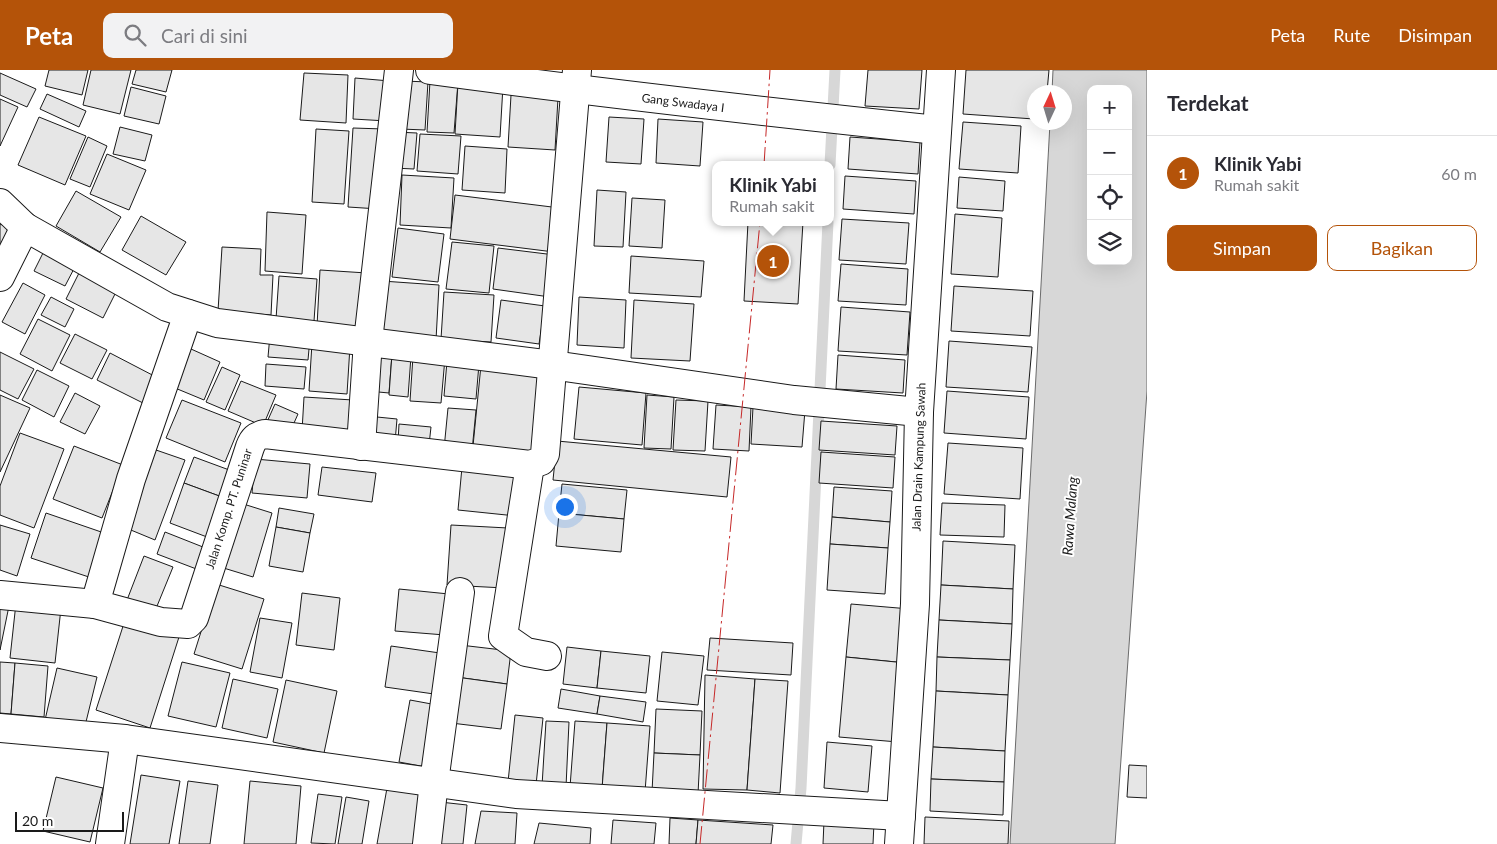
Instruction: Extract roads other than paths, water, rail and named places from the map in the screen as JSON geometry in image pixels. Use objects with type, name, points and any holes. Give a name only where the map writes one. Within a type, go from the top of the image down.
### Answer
[{"type":"street","points":[[361,446],[368,341],[399,70]]},
{"type":"street","name":"Gang Swadaya I","points":[[430,70],[576,80],[810,117],[937,130]]},
{"type":"street","name":"Jalan Drain Kampung Sawah","points":[[899,844],[914,604],[920,412],[941,70]]},
{"type":"street","points":[[547,656],[526,652],[503,636],[537,459],[552,365],[576,80]]},
{"type":"street","points":[[0,203],[25,227],[167,307],[217,323],[552,365],[794,400],[920,412]]},
{"type":"street","points":[[0,277],[25,227]]},
{"type":"street","points":[[95,604],[131,479],[188,314]]},
{"type":"street","name":"Jalan Komp. PT. Puninar","points":[[0,595],[95,604],[161,622],[188,624],[194,618],[252,441],[257,436],[265,434],[361,446],[537,459]]},
{"type":"street","points":[[427,844],[460,592]]},
{"type":"street","points":[[0,728],[125,738],[516,794],[901,816]]},
{"type":"street","points":[[110,844],[125,738]]},
{"type":"water","name":"Rawa Malang","points":[[1053,70],[1147,70],[1147,391],[1115,844],[1010,844],[1050,130],[1072,130],[1072,85],[1052,85]]},
{"type":"waterway","points":[[830,161],[835,70]]},
{"type":"waterway","points":[[796,844],[801,788],[828,226]]},
{"type":"place","name":"Klinik Yabi","points":[[773,261]]}]
